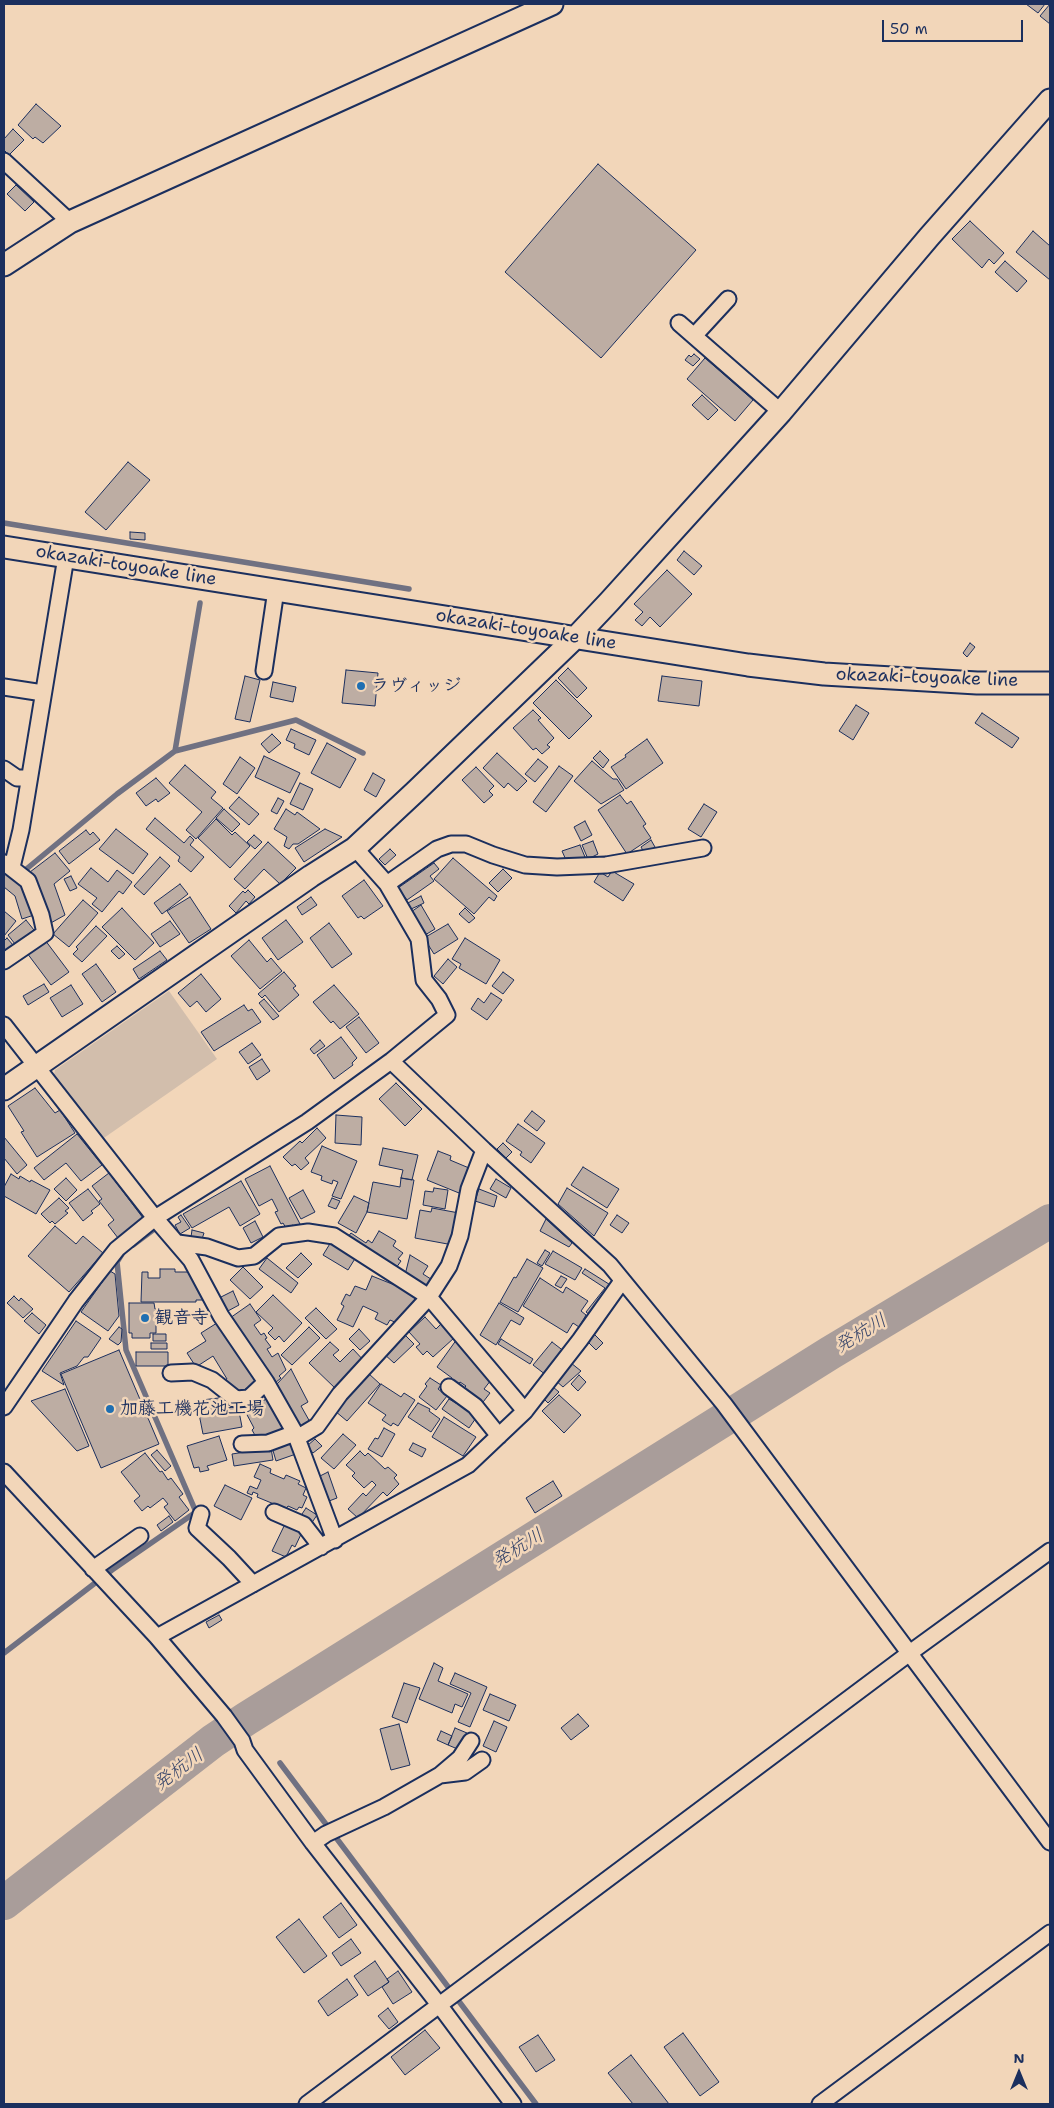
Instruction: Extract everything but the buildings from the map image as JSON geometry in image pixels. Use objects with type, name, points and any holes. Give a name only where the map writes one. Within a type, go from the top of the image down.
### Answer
[{"type":"street","points":[[4,265],[70,222],[552,4]]},
{"type":"street","points":[[4,1089],[311,876],[355,848],[576,637],[781,412],[929,237],[1050,100]]},
{"type":"street","points":[[7,170],[70,222]]},
{"type":"street","points":[[694,336],[728,299]]},
{"type":"street","points":[[679,323],[781,412]]},
{"type":"street","name":"okazaki-toyoake line","points":[[4,547],[748,665],[824,674],[977,683],[1050,683]]},
{"type":"street","points":[[4,961],[45,933],[41,915],[28,881],[8,865],[29,778],[66,557]]},
{"type":"street","points":[[264,671],[276,590]]},
{"type":"street","points":[[4,687],[43,693]]},
{"type":"street","points":[[4,769],[17,778],[29,778]]},
{"type":"street","points":[[387,884],[436,849],[451,844],[466,844],[525,865],[557,867],[606,865],[703,848]]},
{"type":"street","points":[[4,1407],[76,1301],[117,1249],[155,1218],[307,1122],[391,1061],[447,1015],[439,1000],[424,980],[419,940],[387,884],[355,848]]},
{"type":"street","points":[[4,1025],[155,1218],[191,1260],[221,1316],[266,1382],[296,1436],[334,1540]]},
{"type":"street","points":[[391,1061],[484,1150],[610,1265],[724,1404],[911,1652],[1050,1842]]},
{"type":"street","points":[[242,1444],[268,1443],[296,1436],[317,1426],[340,1394],[429,1297],[449,1266],[460,1236],[469,1189],[484,1150]]},
{"type":"street","points":[[178,1243],[207,1247],[238,1258],[254,1256],[279,1236],[308,1232],[334,1236],[429,1297],[525,1411]]},
{"type":"street","points":[[157,1637],[468,1465],[525,1411],[580,1340],[622,1281]]},
{"type":"street","points":[[171,1373],[193,1372],[212,1380],[236,1399],[249,1398],[266,1382]]},
{"type":"street","points":[[449,1387],[474,1406],[499,1436]]},
{"type":"street","points":[[4,1472],[157,1637],[224,1716],[242,1741],[245,1750],[313,1843],[442,2004],[513,2104]]},
{"type":"street","points":[[274,1512],[304,1525],[321,1547]]},
{"type":"street","points":[[201,1514],[196,1528],[229,1558],[252,1584]]},
{"type":"street","points":[[93,1569],[140,1536]]},
{"type":"street","points":[[307,2104],[911,1652],[1050,1551]]},
{"type":"street","points":[[313,1843],[326,1834],[384,1806],[440,1775],[460,1758],[471,1741]]},
{"type":"street","points":[[440,1775],[465,1772],[482,1760]]},
{"type":"street","points":[[820,2104],[1050,1933]]},
{"type":"shaded area","points":[[169,991],[217,1059],[101,1140],[53,1080],[55,1070]]},
{"type":"waterway","points":[[4,523],[409,589]]},
{"type":"waterway","points":[[175,751],[200,603]]},
{"type":"waterway","points":[[24,871],[117,794],[175,751],[296,720],[363,753]]},
{"type":"waterway","name":"発杭川","points":[[4,1903],[213,1741],[246,1719],[830,1353],[1050,1221]]},
{"type":"waterway","points":[[133,1245],[153,1230]]},
{"type":"waterway","points":[[4,1653],[112,1570],[196,1512],[126,1350],[117,1262],[122,1254]]},
{"type":"waterway","points":[[280,1763],[536,2104]]},
{"type":"place","name":"ラヴィッジ","points":[[361,686]]},
{"type":"place","name":"観音寺","points":[[145,1318]]},
{"type":"place","name":"加藤工機花池工場","points":[[110,1409]]}]
